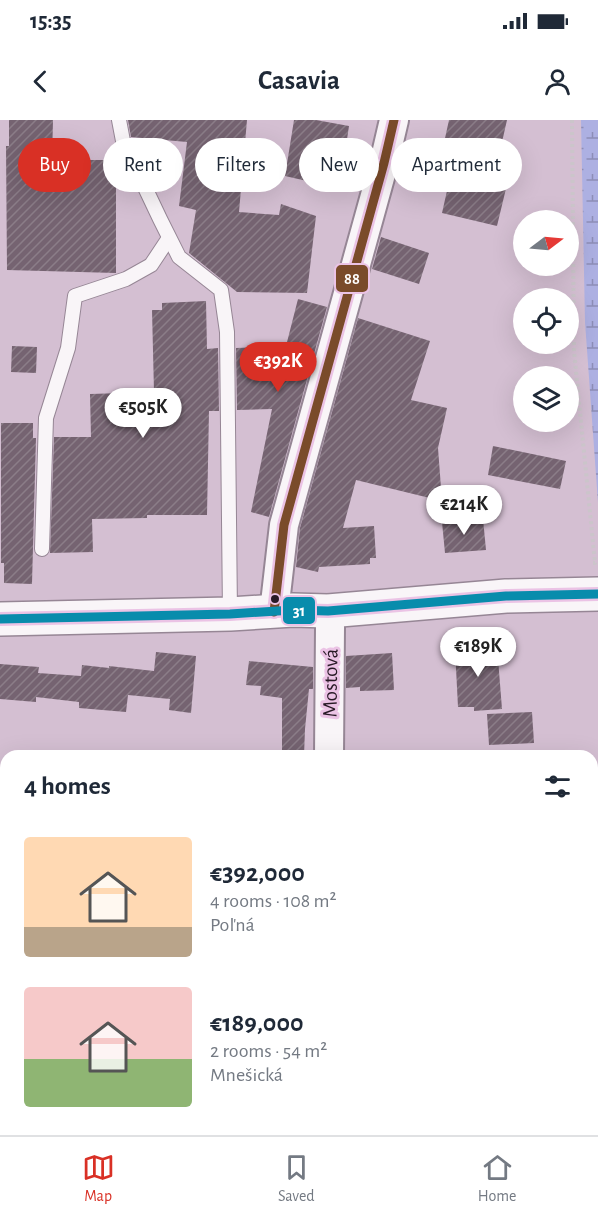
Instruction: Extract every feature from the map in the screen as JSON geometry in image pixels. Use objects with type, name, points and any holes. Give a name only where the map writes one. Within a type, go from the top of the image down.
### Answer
[{"type":"street","points":[[273,612],[284,525],[394,120]]},
{"type":"street","points":[[0,619],[328,611],[506,596],[564,596],[596,578]]},
{"type":"street","name":"Mostová","points":[[328,611],[330,627],[329,750]]},
{"type":"lane","points":[[119,120],[123,141],[179,257],[221,290],[227,332],[231,614]]},
{"type":"lane","points":[[42,549],[46,418],[68,348],[75,296],[126,279],[150,266],[169,238]]},
{"type":"path","points":[[572,120],[574,351],[596,578]]},
{"type":"green space","points":[[581,120],[598,120],[598,503],[585,322]]},
{"type":"building","points":[[9,120],[53,120],[53,138],[18,138],[18,192],[91,192],[91,160],[103,160],[103,192],[116,192],[116,273],[7,270],[6,146],[9,146]]},
{"type":"building","points":[[128,120],[247,120],[245,138],[195,138],[195,192],[241,192],[239,212],[279,215],[281,204],[316,216],[307,293],[237,292],[189,253],[196,210],[179,206],[181,192],[183,192],[187,142],[183,142],[183,138],[131,137]]},
{"type":"building","points":[[294,120],[316,120],[349,126],[347,138],[299,138],[299,179],[287,176]]},
{"type":"building","points":[[449,120],[507,120],[503,138],[445,138]]},
{"type":"building","points":[[447,192],[505,192],[497,226],[442,213]]},
{"type":"building","points":[[381,237],[429,253],[419,284],[372,269]]},
{"type":"building","points":[[298,299],[327,307],[269,517],[251,512],[272,409],[237,410],[236,348],[286,346]]},
{"type":"building","points":[[206,301],[207,349],[218,348],[219,411],[209,411],[207,515],[147,515],[147,518],[92,519],[93,552],[50,553],[54,437],[91,437],[90,394],[154,392],[152,310],[162,310],[162,303]]},
{"type":"building","points":[[358,318],[430,341],[411,400],[447,408],[438,448],[442,501],[356,480],[343,528],[374,526],[376,558],[370,558],[370,564],[319,567],[318,572],[296,567],[300,528]]},
{"type":"building","points":[[12,346],[37,347],[36,373],[11,372]]},
{"type":"building","points":[[1,423],[33,423],[33,438],[36,438],[32,584],[4,583],[4,563],[1,563]]},
{"type":"building","points":[[493,446],[566,461],[560,489],[488,475]]},
{"type":"building","points":[[483,519],[486,550],[445,553],[442,522]]},
{"type":"building","points":[[497,646],[502,709],[474,711],[474,707],[458,707],[455,649]]},
{"type":"building","points":[[156,652],[196,656],[191,713],[169,710],[170,699],[128,695],[126,712],[79,708],[79,702],[36,697],[36,702],[0,699],[0,664],[39,667],[38,673],[81,676],[82,665],[154,671]]},
{"type":"building","points":[[392,653],[394,690],[360,691],[360,687],[346,688],[346,656]]},
{"type":"building","points":[[249,661],[313,667],[313,689],[309,689],[304,750],[282,750],[282,698],[260,695],[261,686],[246,685]]},
{"type":"building","points":[[532,712],[534,743],[489,745],[487,714]]},
{"type":"transit line","name":"88","points":[[274,612],[284,525],[394,120]]},
{"type":"transit line","name":"31","points":[[0,619],[230,614],[293,610],[328,611],[506,596],[598,594]]}]
